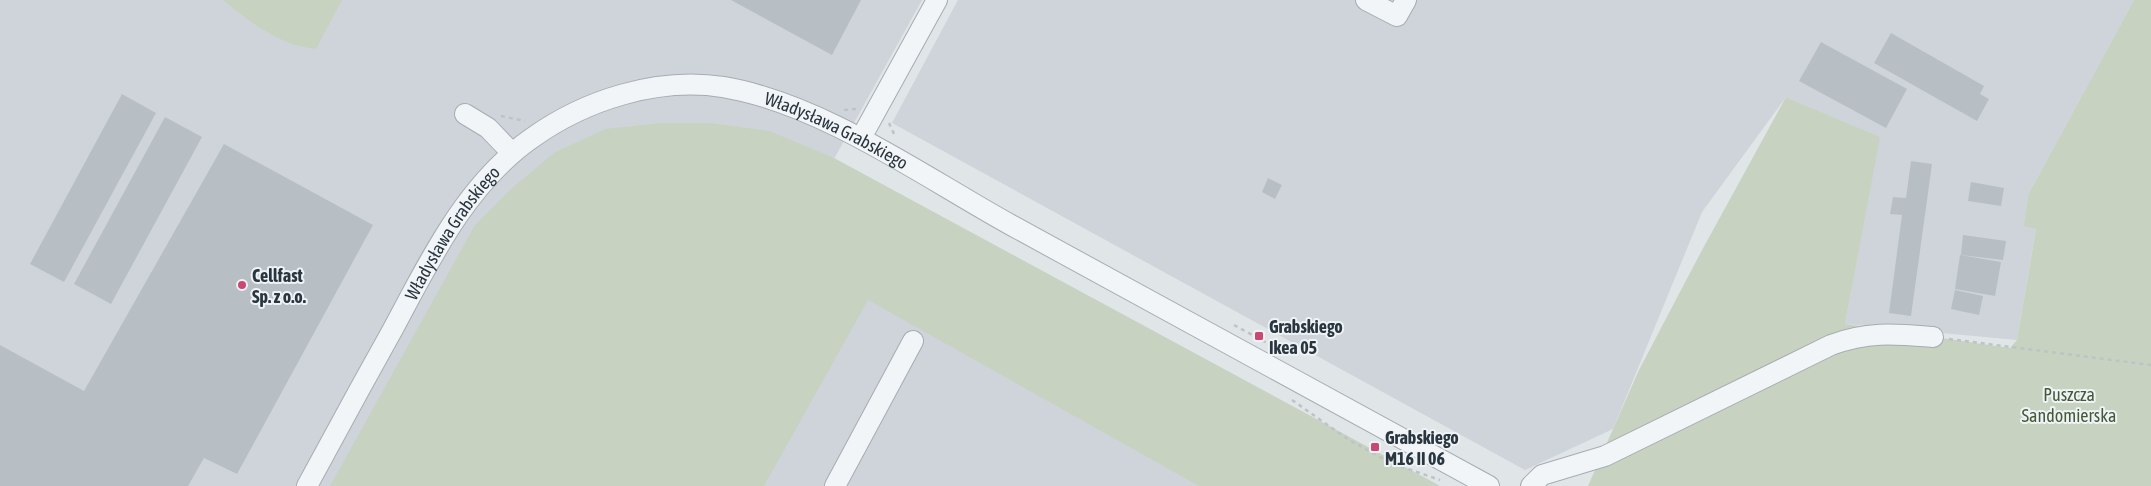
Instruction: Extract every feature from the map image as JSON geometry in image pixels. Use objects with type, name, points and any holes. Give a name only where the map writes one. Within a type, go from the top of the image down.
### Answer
[{"type":"street","points":[[860,138],[937,0]]},
{"type":"street","points":[[1366,0],[1397,16],[1406,0]]},
{"type":"street","name":"Władysława Grabskiego","points":[[307,486],[423,273],[454,222],[482,183],[512,153],[548,127],[588,107],[615,97],[667,86],[721,87],[777,101],[860,138],[1006,222],[1489,486]]},
{"type":"street","points":[[465,114],[488,128],[512,153]]},
{"type":"street","points":[[1531,486],[1542,475],[1605,456],[1831,344],[1854,336],[1874,334],[1933,337]]},
{"type":"street","points":[[835,486],[913,341]]},
{"type":"path","points":[[1933,337],[2151,365]]},
{"type":"path","points":[[1286,395],[1357,445],[1391,463],[1446,483]]},
{"type":"shaded area","points":[[0,0],[922,0],[834,159],[1440,486],[0,486]]},
{"type":"shaded area","points":[[958,0],[2134,0],[2029,193],[2036,228],[2017,340],[1845,324],[1879,137],[1786,97],[1702,212],[1613,429],[1525,470],[892,123]]},
{"type":"green space","points":[[223,0],[342,0],[316,49],[290,43],[266,32]]},
{"type":"green space","name":"Puszcza Sandomierska","points":[[2134,0],[2151,0],[2151,486],[1588,486],[1639,370],[1786,97],[1880,137],[1845,324],[2010,348],[2017,340],[2036,229],[2024,226],[2029,193]]},
{"type":"green space","points":[[661,123],[710,123],[769,131],[834,158],[1440,486],[1199,486],[868,300],[764,486],[330,486],[475,225],[511,189],[554,153],[605,129]]},
{"type":"building","points":[[731,0],[861,0],[832,55]]},
{"type":"building","points":[[1891,33],[1984,86],[1980,94],[1989,99],[1977,121],[1874,63]]},
{"type":"building","points":[[1821,42],[1907,89],[1886,128],[1799,81]]},
{"type":"building","points":[[122,94],[156,113],[64,282],[30,264]]},
{"type":"building","points":[[165,117],[202,137],[111,304],[74,284]]},
{"type":"building","name":"Cellfast Sp. z o.o.","points":[[224,144],[373,225],[237,474],[204,458],[188,486],[0,486],[0,345],[84,391]]},
{"type":"building","points":[[1911,161],[1932,164],[1911,316],[1889,313],[1902,215],[1890,214],[1893,197],[1906,198]]},
{"type":"building","points":[[1268,178],[1282,185],[1275,199],[1262,192]]},
{"type":"building","points":[[1971,182],[2004,188],[2001,206],[1968,201]]},
{"type":"building","points":[[1963,235],[2006,241],[2003,260],[1961,255]]},
{"type":"building","points":[[1960,255],[2001,262],[1995,296],[1955,289]]},
{"type":"building","points":[[1955,290],[1983,296],[1979,315],[1951,309]]},
{"type":"place","name":"Cellfast Sp. z o.o.","points":[[242,285]]},
{"type":"place","name":"Grabskiego Ikea 05","points":[[1259,336]]},
{"type":"place","name":"Grabskiego M16 II 06","points":[[1375,447]]}]
